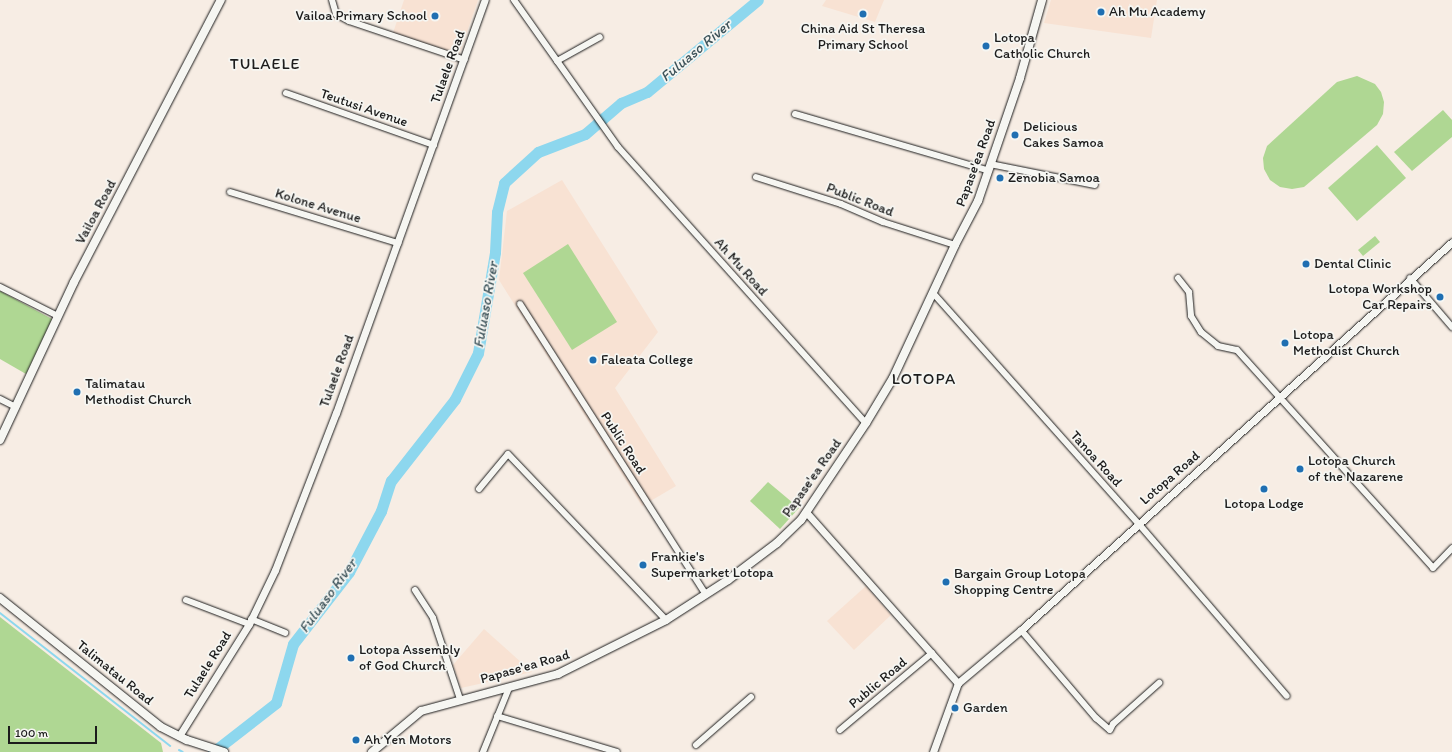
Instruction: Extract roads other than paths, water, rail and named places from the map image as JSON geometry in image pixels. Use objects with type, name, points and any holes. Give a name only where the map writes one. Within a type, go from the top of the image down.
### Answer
[{"type":"main road","name":"Vailoa Road","points":[[0,440],[58,316],[221,0]]},
{"type":"main road","name":"Papase'ea Road","points":[[372,752],[421,711],[460,699],[508,688],[558,674],[666,620],[706,595],[777,543],[806,512],[866,423],[893,378],[955,245],[978,201],[1020,78],[1042,0]]},
{"type":"main road","name":"Talimatau Road","points":[[0,598],[161,728],[199,744],[224,752]]},
{"type":"street","points":[[332,0],[336,14],[349,22],[465,60]]},
{"type":"street","name":"Tulaele Road","points":[[179,736],[250,622],[276,570],[434,145],[485,0]]},
{"type":"street","points":[[514,0],[557,61],[600,37]]},
{"type":"street","name":"Ah Mu Road","points":[[557,61],[595,115],[600,125],[866,423]]},
{"type":"street","name":"Teutusi Avenue","points":[[286,93],[434,145]]},
{"type":"street","points":[[794,114],[989,167],[1095,184]]},
{"type":"street","name":"Public Road","points":[[756,177],[841,204],[883,222],[955,245]]},
{"type":"street","name":"Kolone Avenue","points":[[230,192],[398,243]]},
{"type":"street","name":"Lotopa Road","points":[[958,683],[1021,630],[1410,278],[1452,242]]},
{"type":"street","points":[[1178,278],[1190,292],[1191,316],[1201,332],[1218,346],[1237,350],[1280,396],[1433,568],[1452,548]]},
{"type":"street","points":[[1410,278],[1452,327]]},
{"type":"street","points":[[0,287],[58,316]]},
{"type":"street","name":"Tanoa Road","points":[[933,293],[1138,523],[1287,696]]},
{"type":"street","name":"Public Road","points":[[520,304],[706,595]]},
{"type":"street","points":[[0,398],[16,406]]},
{"type":"street","points":[[479,489],[508,454],[666,620]]},
{"type":"street","points":[[806,512],[958,683],[933,752]]},
{"type":"street","points":[[415,590],[433,618],[460,699]]},
{"type":"street","points":[[186,600],[285,633]]},
{"type":"street","points":[[1021,630],[1096,718],[1110,730],[1113,724],[1159,683]]},
{"type":"street","name":"Public Road","points":[[840,730],[932,653]]},
{"type":"street","points":[[483,752],[508,688]]},
{"type":"street","points":[[696,745],[751,697]]},
{"type":"street","points":[[497,716],[617,752]]},
{"type":"waterway","name":"Fuluaso River","points":[[213,752],[276,703],[293,644],[349,572],[381,511],[391,481],[455,399],[478,353],[495,252],[497,212],[504,183],[538,152],[585,134],[621,103],[647,92],[758,0]]},
{"type":"waterway","points":[[0,613],[170,746]]},
{"type":"waterway","points":[[179,750],[183,752]]},
{"type":"place","name":"Ah Mu Academy","points":[[1101,12]]},
{"type":"place","name":"China Aid St Theresa Primary School","points":[[863,14]]},
{"type":"place","name":"Vailoa Primary School","points":[[435,16]]},
{"type":"place","name":"Lotopa Catholic Church","points":[[986,46]]},
{"type":"place","name":"Delicious Cakes Samoa","points":[[1015,135]]},
{"type":"place","name":"Zenobia Samoa","points":[[1000,178]]},
{"type":"place","name":"Dental Clinic","points":[[1306,264]]},
{"type":"place","name":"Lotopa Workshop Car Repairs","points":[[1440,297]]},
{"type":"place","name":"Lotopa Methodist Church","points":[[1285,343]]},
{"type":"place","name":"Faleata College","points":[[593,360]]},
{"type":"place","name":"Talimatau Methodist Church","points":[[77,392]]},
{"type":"place","name":"Lotopa Church of the Nazarene","points":[[1300,469]]},
{"type":"place","name":"Lotopa Lodge","points":[[1264,489]]},
{"type":"place","name":"Frankie's Supermarket Lotopa","points":[[643,565]]},
{"type":"place","name":"Bargain Group Lotopa Shopping Centre","points":[[946,582]]},
{"type":"place","name":"Lotopa Assembly of God Church","points":[[351,658]]},
{"type":"place","name":"Garden","points":[[955,708]]},
{"type":"place","name":"Ah Yen Motors","points":[[356,740]]},
{"type":"district","name":"TULAELE","points":[[265,64]]},
{"type":"district","name":"LOTOPA","points":[[924,379]]}]
